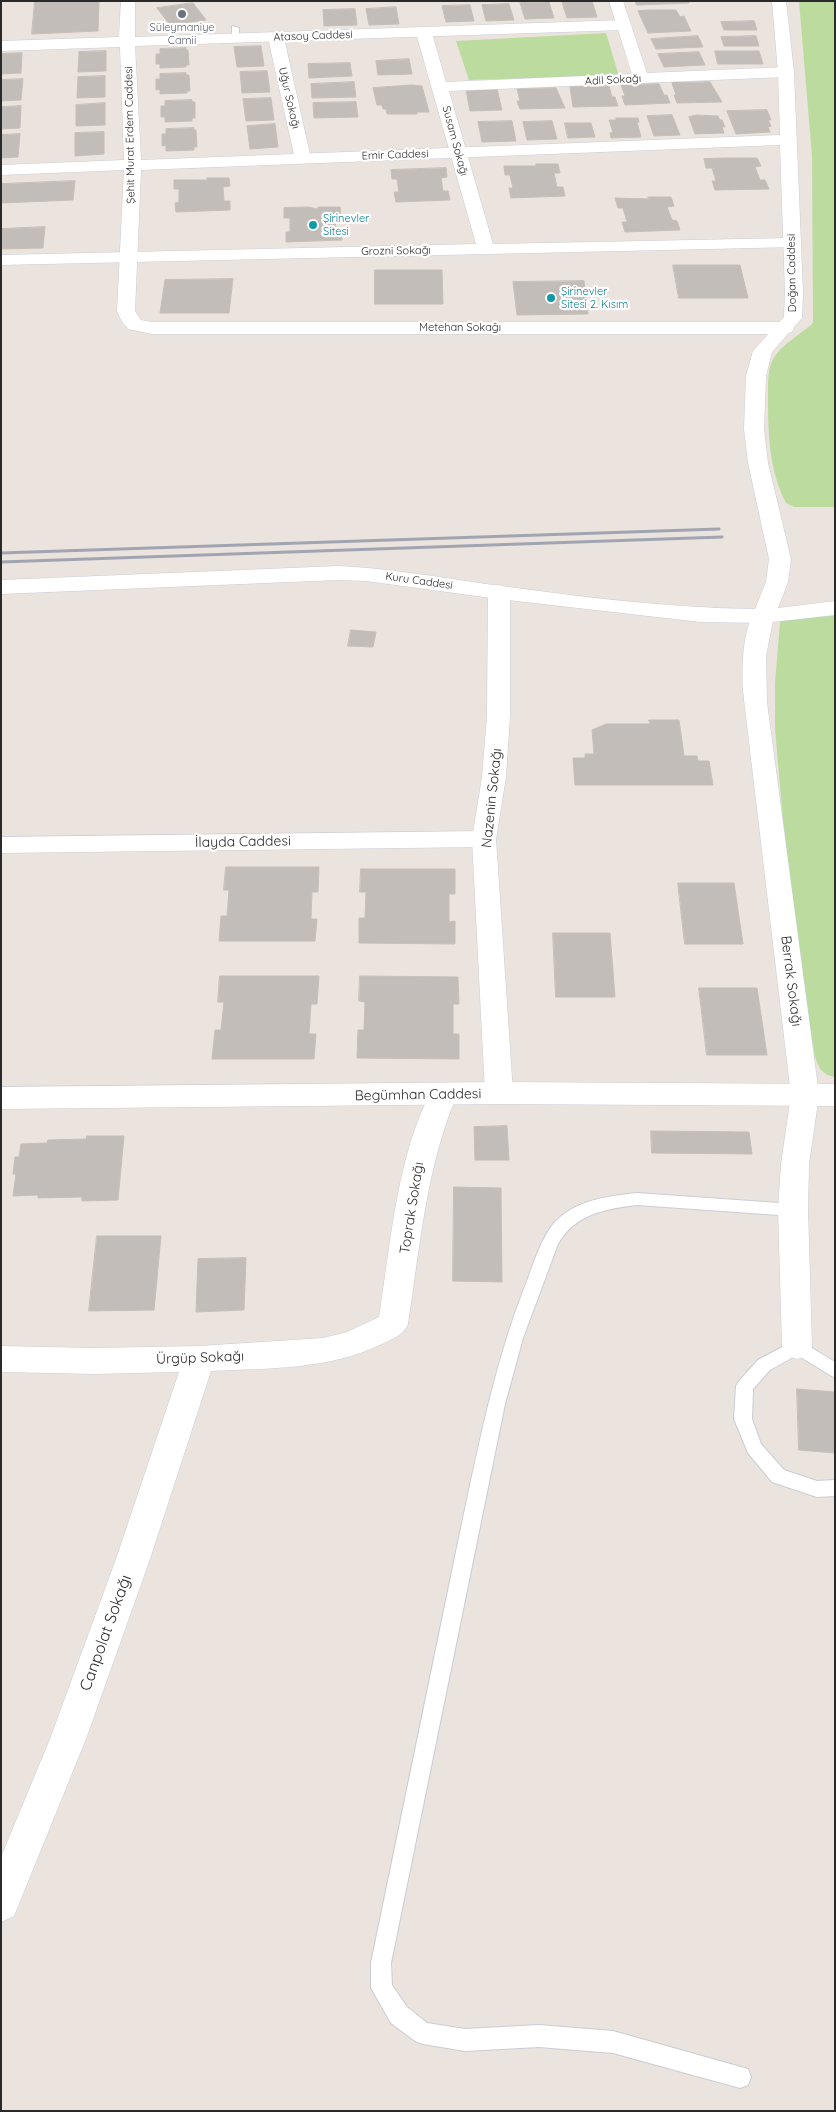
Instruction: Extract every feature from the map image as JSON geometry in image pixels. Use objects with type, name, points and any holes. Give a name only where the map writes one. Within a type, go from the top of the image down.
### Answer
[{"type":"street","name":"Şehit Murat Erdem Caddesi","points":[[128,1],[127,42],[133,165],[126,311],[130,320],[135,325]]},
{"type":"street","points":[[616,1],[641,78]]},
{"type":"street","name":"Doğan Caddesi","points":[[763,616],[776,589],[780,575],[780,559],[758,463],[754,429],[756,376],[763,351],[770,341],[793,318],[794,293],[786,72],[779,1]]},
{"type":"street","name":"Atasoy Caddesi","points":[[1,46],[127,42],[235,33],[276,38],[624,25]]},
{"type":"street","name":"Susam Sokağı","points":[[424,32],[486,249]]},
{"type":"street","name":"Uğur Sokağı","points":[[276,38],[303,159]]},
{"type":"street","name":"Adil Sokağı","points":[[441,87],[786,72]]},
{"type":"street","name":"Emir Caddesi","points":[[1,170],[788,140]]},
{"type":"street","name":"Grozni Sokağı","points":[[1,260],[791,242]]},
{"type":"street","name":"Metehan Sokağı","points":[[135,325],[152,328],[785,328]]},
{"type":"street","name":"Kuru Caddesi","points":[[1,587],[338,573],[366,574],[499,592],[701,615],[763,616],[835,608]]},
{"type":"street","name":"Nazenin Sokağı","points":[[499,592],[499,733],[490,808],[484,839],[499,1094]]},
{"type":"street","name":"Berrak Sokağı","points":[[763,616],[756,643],[754,671],[756,701],[761,755],[806,1095],[795,1164],[793,1210],[797,1346]]},
{"type":"street","name":"İlayda Caddesi","points":[[1,845],[484,839]]},
{"type":"street","name":"Begümhan Caddesi","points":[[1,1098],[499,1094],[835,1095]]},
{"type":"street","name":"Toprak Sokağı","points":[[393,1324],[416,1171],[430,1125],[443,1095]]},
{"type":"street","name":"Ürgüp Sokağı","points":[[1,1359],[94,1361],[199,1359],[323,1351],[354,1343],[393,1324]]},
{"type":"street","name":"Canpolat Sokağı","points":[[1,1903],[81,1703],[133,1559],[199,1359]]},
{"type":"lane","points":[[740,2077],[613,2042],[538,2036],[465,2040],[423,2033],[399,2015],[382,1988],[381,1963],[493,1413],[527,1297],[547,1250],[559,1228],[584,1209],[612,1202],[637,1199],[793,1210]]},
{"type":"lane","points":[[835,1371],[797,1346],[764,1365],[746,1386],[743,1419],[754,1448],[778,1476],[817,1489],[835,1488]]},
{"type":"green space","points":[[799,1],[835,1],[835,507],[794,507],[786,503],[776,478],[769,438],[768,383],[771,363],[781,349],[813,323],[812,156]]},
{"type":"green space","points":[[606,33],[619,76],[469,80],[456,41]]},
{"type":"green space","points":[[835,616],[835,1077],[827,1075],[822,1070],[815,1057],[790,899],[775,729],[775,683],[780,622],[800,617]]},
{"type":"building","points":[[35,1],[99,1],[98,31],[32,34]]},
{"type":"building","points":[[592,1],[597,17],[567,18],[562,2]]},
{"type":"building","points":[[635,1],[689,1],[689,3],[637,5]]},
{"type":"building","points":[[549,2],[554,18],[525,19],[520,3]]},
{"type":"building","name":"Süleymaniye Camii","points":[[193,3],[206,20],[170,25],[157,8]]},
{"type":"building","points":[[509,4],[514,20],[486,21],[482,5]]},
{"type":"building","points":[[470,5],[474,21],[446,22],[442,6]]},
{"type":"building","points":[[396,7],[399,24],[369,25],[366,9]]},
{"type":"building","points":[[355,9],[357,25],[324,26],[323,10]]},
{"type":"building","points":[[676,10],[680,17],[684,16],[691,31],[648,33],[638,11]]},
{"type":"building","points":[[754,21],[757,30],[724,30],[721,22]]},
{"type":"building","points":[[698,36],[703,47],[656,49],[651,39]]},
{"type":"building","points":[[756,36],[759,46],[724,46],[721,37]]},
{"type":"building","points":[[261,46],[264,66],[237,67],[234,47]]},
{"type":"building","points":[[186,48],[188,50],[189,65],[186,65],[186,67],[160,68],[160,64],[156,64],[156,54],[160,54],[160,49]]},
{"type":"building","points":[[106,51],[106,71],[78,72],[79,52]]},
{"type":"building","points":[[715,51],[759,51],[763,64],[718,64]]},
{"type":"building","points":[[699,52],[705,65],[664,67],[658,54]]},
{"type":"building","points":[[22,53],[21,73],[1,74],[1,54]]},
{"type":"building","points":[[409,59],[412,74],[378,75],[376,61]]},
{"type":"building","points":[[350,63],[352,76],[309,78],[308,64]]},
{"type":"building","points":[[267,71],[270,92],[242,93],[240,72]]},
{"type":"building","points":[[186,73],[186,75],[189,75],[190,91],[187,91],[187,93],[160,94],[160,89],[156,90],[156,79],[160,79],[160,74]]},
{"type":"building","points":[[105,76],[105,97],[77,98],[78,77]]},
{"type":"building","points":[[23,79],[21,100],[1,101],[1,80]]},
{"type":"building","points":[[354,82],[356,97],[312,98],[311,84]]},
{"type":"building","points":[[710,82],[722,102],[677,103],[672,83]]},
{"type":"building","points":[[659,84],[670,103],[625,105],[622,96],[625,96],[621,85]]},
{"type":"building","points":[[422,86],[429,112],[387,114],[386,109],[383,109],[382,105],[377,105],[373,88]]},
{"type":"building","points":[[609,86],[612,97],[615,97],[618,106],[573,107],[570,87]]},
{"type":"building","points":[[556,88],[565,108],[520,109],[517,101],[520,101],[517,89]]},
{"type":"building","points":[[497,89],[502,110],[470,111],[466,90]]},
{"type":"building","points":[[271,98],[274,120],[246,121],[243,99]]},
{"type":"building","points":[[192,100],[192,102],[195,102],[195,118],[192,118],[192,121],[165,122],[165,117],[161,117],[161,106],[165,106],[165,101]]},
{"type":"building","points":[[356,102],[358,117],[314,118],[313,103]]},
{"type":"building","points":[[105,103],[105,125],[76,126],[76,105]]},
{"type":"building","points":[[21,106],[20,128],[1,129],[1,107]]},
{"type":"building","points":[[767,110],[771,120],[768,120],[771,126],[768,127],[770,132],[736,134],[727,111]]},
{"type":"building","points":[[672,115],[680,135],[654,136],[647,116]]},
{"type":"building","points":[[697,115],[718,116],[725,127],[722,127],[724,133],[695,134],[689,117]]},
{"type":"building","points":[[616,118],[638,118],[639,122],[637,122],[641,137],[611,138],[610,133],[613,132],[609,120],[616,120]]},
{"type":"building","points":[[512,121],[516,141],[482,142],[478,122]]},
{"type":"building","points":[[552,121],[557,139],[527,140],[523,122]]},
{"type":"building","points":[[565,123],[591,123],[595,137],[568,138]]},
{"type":"building","points":[[275,124],[278,147],[250,149],[247,126]]},
{"type":"building","points":[[194,128],[196,130],[197,147],[194,147],[194,150],[166,151],[166,145],[162,146],[162,134],[166,134],[166,129]]},
{"type":"building","points":[[104,132],[104,154],[75,156],[75,133]]},
{"type":"building","points":[[20,134],[18,157],[1,158],[1,135]]},
{"type":"building","points":[[757,158],[761,166],[755,167],[760,180],[765,180],[769,189],[715,190],[712,181],[716,181],[712,168],[706,168],[704,159]]},
{"type":"building","points":[[536,164],[558,164],[560,173],[554,173],[557,187],[563,187],[565,196],[511,198],[509,188],[513,188],[510,175],[505,175],[504,166],[536,166]]},
{"type":"building","points":[[446,168],[447,177],[441,178],[443,191],[448,191],[450,200],[396,202],[394,192],[399,192],[397,179],[392,179],[391,170]]},
{"type":"building","points":[[207,178],[229,178],[230,186],[223,187],[224,201],[230,201],[230,210],[176,212],[175,203],[179,202],[179,189],[174,189],[174,180],[207,180]]},
{"type":"building","points":[[75,181],[73,200],[1,203],[2,184]]},
{"type":"building","points":[[648,197],[671,197],[674,206],[667,207],[672,220],[677,221],[680,230],[625,232],[622,222],[627,222],[623,208],[618,208],[615,198],[649,199]]},
{"type":"building","name":"Şirinevler Sitesi","points":[[308,207],[318,209],[318,207],[340,207],[341,216],[335,217],[336,231],[341,231],[342,240],[286,242],[286,232],[290,232],[290,218],[284,218],[284,208]]},
{"type":"building","points":[[45,227],[43,248],[1,249],[1,229]]},
{"type":"building","points":[[673,265],[740,265],[748,298],[679,298]]},
{"type":"building","points":[[375,270],[442,270],[443,304],[375,304]]},
{"type":"building","points":[[233,279],[229,313],[160,313],[165,280]]},
{"type":"building","name":"Şirinevler Sitesi 2. Kısım","points":[[584,281],[588,314],[517,315],[513,282]]},
{"type":"building","points":[[351,630],[376,632],[373,647],[348,646]]},
{"type":"building","points":[[649,720],[679,720],[684,756],[697,756],[698,761],[709,761],[713,785],[575,785],[573,758],[585,758],[585,754],[594,754],[592,730],[606,724],[650,724]]},
{"type":"building","points":[[226,867],[319,867],[318,892],[312,892],[311,919],[317,919],[315,941],[219,941],[221,916],[227,916],[229,890],[224,890]]},
{"type":"building","points":[[361,869],[455,869],[455,894],[449,894],[449,922],[455,921],[455,944],[359,943],[359,918],[365,918],[366,892],[360,892]]},
{"type":"building","points":[[678,883],[734,883],[743,944],[685,944]]},
{"type":"building","points":[[553,933],[610,933],[615,997],[556,997]]},
{"type":"building","points":[[220,976],[319,976],[317,1004],[311,1004],[309,1034],[316,1034],[314,1059],[212,1059],[215,1030],[221,1030],[224,1002],[218,1002]]},
{"type":"building","points":[[360,976],[458,977],[459,1004],[453,1004],[453,1034],[459,1034],[459,1059],[357,1058],[358,1030],[364,1030],[365,1002],[359,1001]]},
{"type":"building","points":[[699,988],[757,988],[767,1055],[707,1055]]},
{"type":"building","points":[[507,1126],[509,1160],[475,1160],[474,1127]]},
{"type":"building","points":[[651,1131],[749,1132],[752,1154],[652,1153]]},
{"type":"building","points":[[87,1136],[124,1136],[118,1200],[82,1201],[82,1197],[38,1198],[38,1195],[13,1196],[16,1174],[13,1174],[15,1157],[19,1157],[21,1144],[47,1143],[48,1140],[86,1139]]},
{"type":"building","points":[[454,1187],[501,1188],[502,1282],[453,1281]]},
{"type":"building","points":[[97,1236],[161,1236],[154,1310],[89,1311]]},
{"type":"building","points":[[246,1258],[244,1310],[196,1312],[198,1259]]},
{"type":"building","points":[[797,1389],[835,1392],[835,1453],[799,1450]]},
{"type":"railway","points":[[1,553],[719,529]]},
{"type":"railway","points":[[1,562],[722,537]]},
{"type":"place","name":"Süleymaniye Camii","points":[[182,14]]},
{"type":"place","name":"Şirinevler Sitesi","points":[[313,225]]},
{"type":"place","name":"Şirinevler Sitesi 2. Kısım","points":[[551,298]]}]
